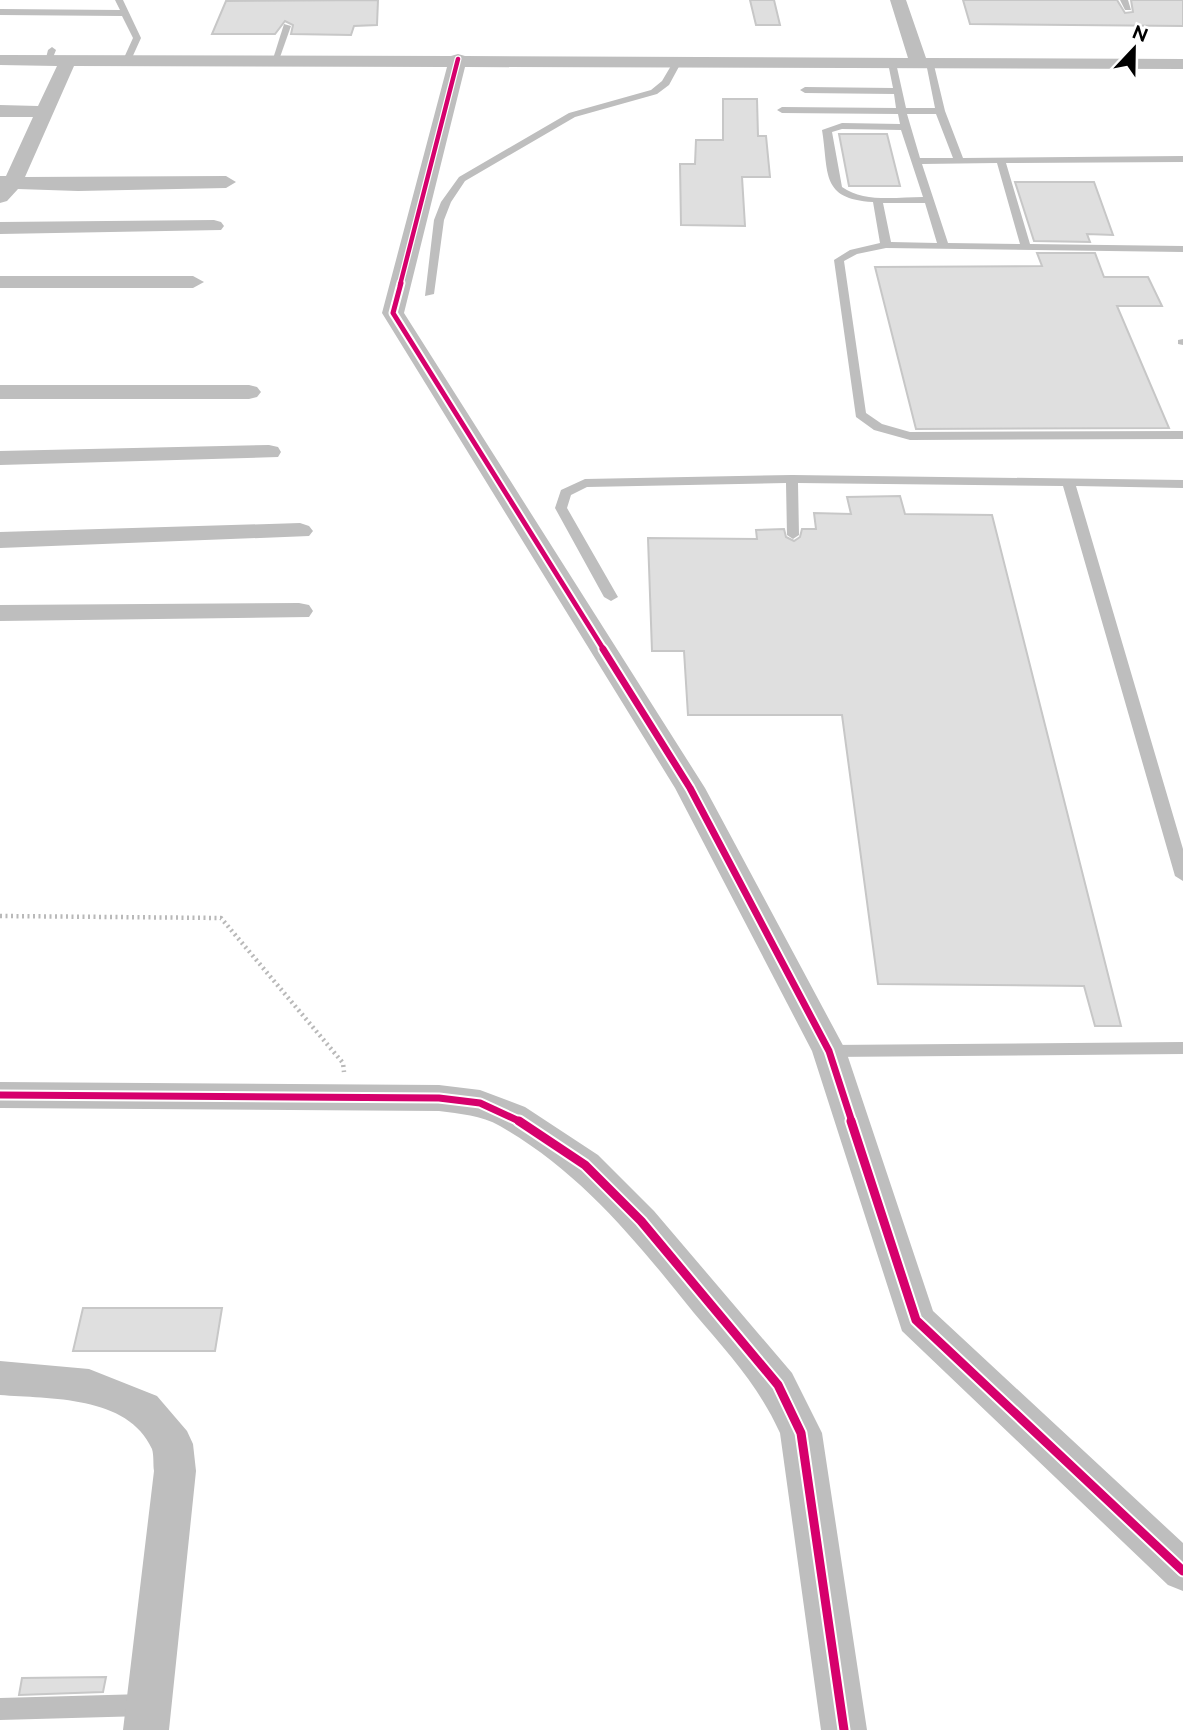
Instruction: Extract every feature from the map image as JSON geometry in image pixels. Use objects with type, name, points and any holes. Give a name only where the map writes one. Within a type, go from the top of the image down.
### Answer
[{"type":"street","points":[[898,0],[925,63]]},
{"type":"street","points":[[0,60],[56,57],[127,60],[1183,64]]},
{"type":"street","points":[[4,187],[47,112],[56,57]]},
{"type":"street","points":[[458,60],[393,313],[690,788],[829,1051],[916,1320],[1183,1571]]},
{"type":"street","points":[[0,111],[47,112]]},
{"type":"street","points":[[4,187],[226,182]]},
{"type":"street","points":[[0,228],[214,226]]},
{"type":"street","points":[[0,282],[193,282]]},
{"type":"street","points":[[0,392],[249,392]]},
{"type":"street","points":[[0,458],[270,452]]},
{"type":"street","points":[[0,540],[300,531]]},
{"type":"street","points":[[0,613],[299,611]]},
{"type":"street","points":[[0,1095],[439,1098],[480,1103],[522,1123],[585,1165],[641,1221],[778,1385],[801,1433],[844,1730]]},
{"type":"street","points":[[0,1378],[89,1387],[121,1397],[143,1408],[172,1444],[175,1472],[148,1717]]},
{"type":"lane","points":[[119,0],[122,13],[137,38],[127,60]]},
{"type":"lane","points":[[0,12],[122,13]]},
{"type":"lane","points":[[275,60],[286,26]]},
{"type":"lane","points":[[429,294],[439,220],[446,202],[462,180],[572,116],[654,92],[666,83],[678,61]]},
{"type":"lane","points":[[892,63],[905,127],[944,247]]},
{"type":"lane","points":[[925,63],[959,160]]},
{"type":"lane","points":[[805,90],[898,91]]},
{"type":"lane","points":[[782,110],[940,111]]},
{"type":"lane","points":[[905,127],[842,126],[827,130],[837,188],[849,197],[928,200]]},
{"type":"lane","points":[[917,161],[1183,159]]},
{"type":"lane","points":[[1002,162],[1026,248]]},
{"type":"lane","points":[[877,199],[886,245]]},
{"type":"lane","points":[[1183,249],[886,245],[854,252],[839,260],[860,414],[878,427],[910,436],[1183,435]]},
{"type":"lane","points":[[792,479],[793,535]]},
{"type":"lane","points":[[611,597],[561,508],[565,493],[585,484],[792,479],[1183,484]]},
{"type":"lane","points":[[1068,482],[1183,876]]},
{"type":"lane","points":[[829,1051],[1183,1048]]},
{"type":"lane","points":[[0,1709],[148,1717]]},
{"type":"path","points":[[0,916],[221,918],[343,1063],[348,1097]]},
{"type":"building","points":[[378,0],[377,25],[354,26],[351,35],[291,34],[293,25],[285,21],[275,34],[212,34],[226,1]]},
{"type":"building","points":[[750,0],[774,0],[780,25],[756,25]]},
{"type":"building","points":[[963,0],[1117,0],[1125,13],[1133,12],[1131,0],[1183,0],[1183,26],[970,24]]},
{"type":"building","points":[[723,99],[757,99],[758,136],[766,136],[770,177],[742,177],[745,226],[681,225],[680,164],[695,164],[696,140],[723,140]]},
{"type":"building","points":[[839,134],[887,134],[900,186],[849,186]]},
{"type":"building","points":[[1015,182],[1094,182],[1113,235],[1087,234],[1090,242],[1034,241]]},
{"type":"building","points":[[1037,253],[1095,253],[1104,277],[1148,277],[1162,306],[1117,306],[1169,428],[916,429],[875,267],[1042,266]]},
{"type":"building","points":[[900,496],[905,514],[992,515],[1121,1026],[1095,1026],[1084,986],[878,984],[842,715],[688,715],[684,651],[652,651],[648,538],[757,539],[756,530],[784,529],[786,537],[794,541],[800,537],[802,529],[816,529],[814,513],[851,514],[847,497]]},
{"type":"building","points":[[83,1308],[222,1308],[215,1351],[73,1351]]},
{"type":"building","points":[[106,1677],[103,1692],[19,1695],[22,1678]]},
{"type":"cycle path","points":[[458,59],[393,313],[690,788],[829,1051],[916,1320],[1183,1571]]},
{"type":"cycle path","points":[[0,1095],[439,1098],[480,1103],[512,1116],[585,1165],[641,1221],[778,1385],[801,1433],[844,1730]]}]
